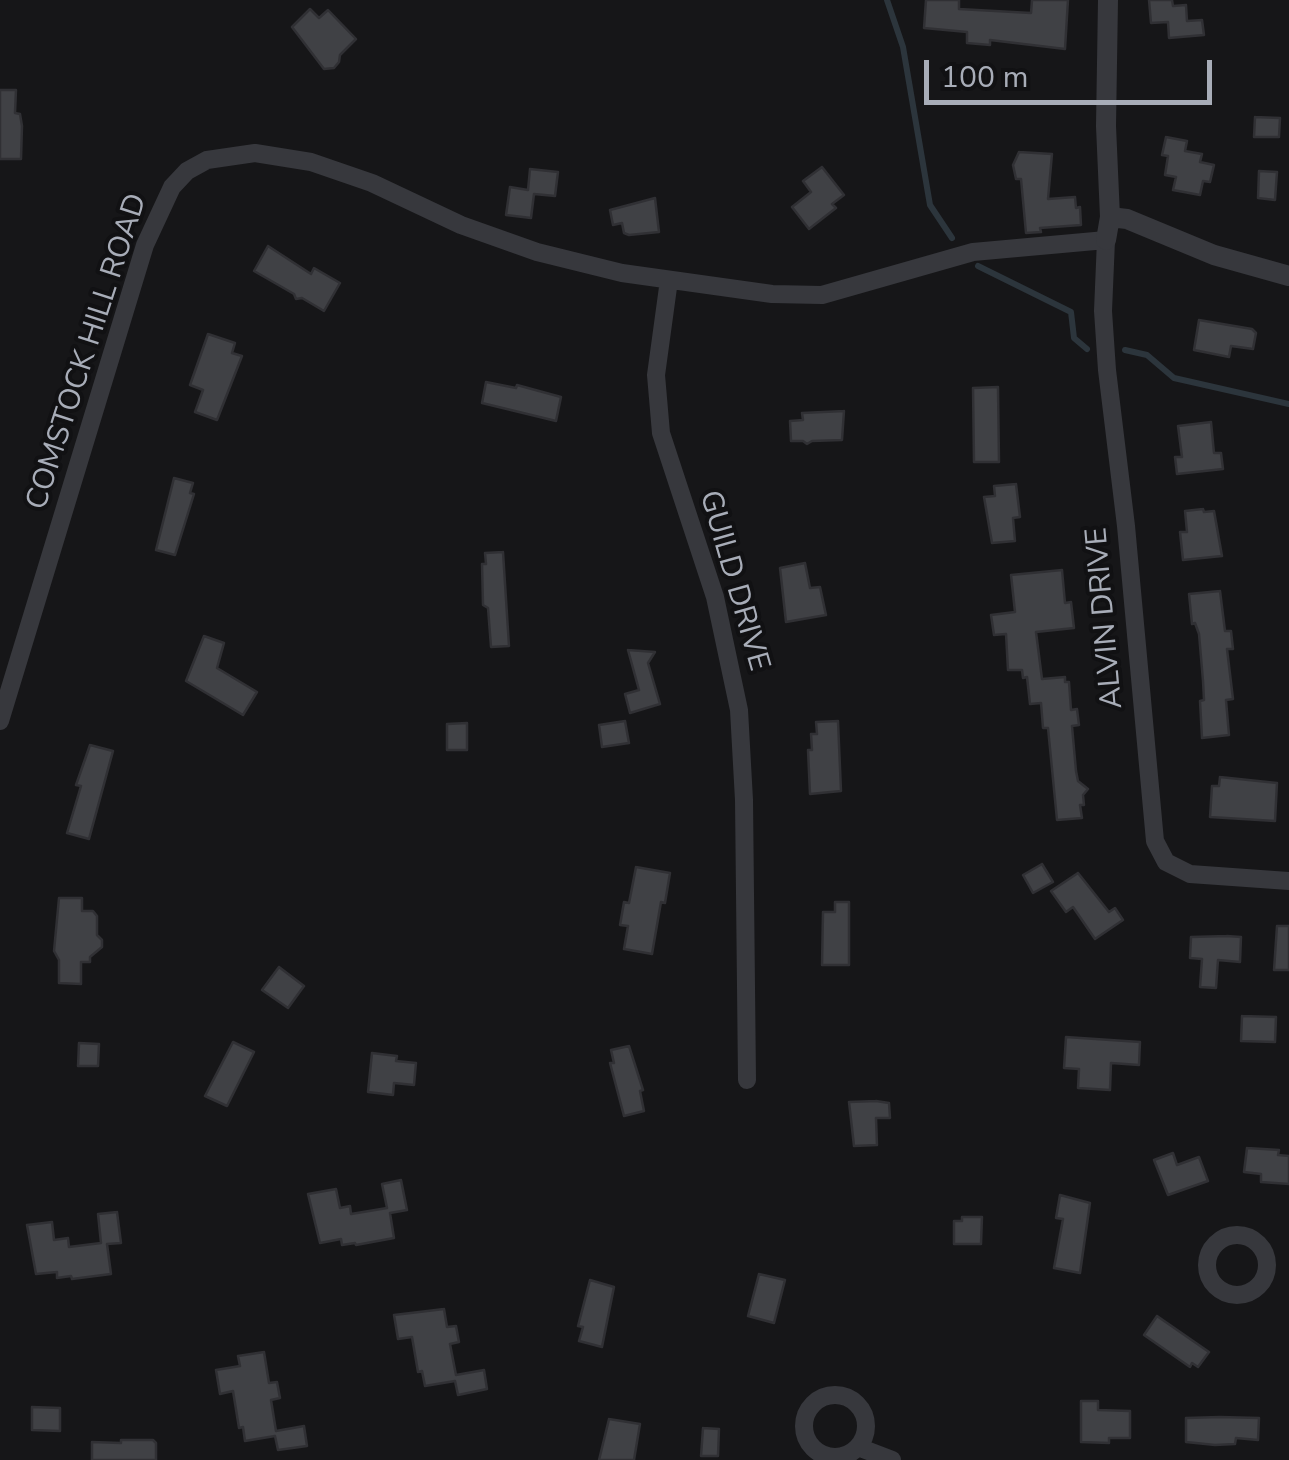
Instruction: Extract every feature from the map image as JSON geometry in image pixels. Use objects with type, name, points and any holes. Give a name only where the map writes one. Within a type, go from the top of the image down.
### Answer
[{"type":"street","points":[[1106,240],[1110,217],[1106,153],[1108,0]]},
{"type":"street","name":"COMSTOCK HILL ROAD","points":[[0,721],[141,256],[167,194],[177,180],[215,157],[255,153],[311,162],[356,177],[513,245],[591,267],[772,294],[822,295],[973,252],[1106,240]]},
{"type":"street","points":[[1110,217],[1127,218],[1214,255],[1289,276]]},
{"type":"street","name":"ALVIN DRIVE","points":[[1106,240],[1103,310],[1107,370],[1126,526],[1154,841],[1166,862],[1190,874],[1289,881]]},
{"type":"street","name":"GUILD DRIVE","points":[[669,280],[656,375],[661,432],[715,597],[739,710],[744,800],[747,1080]]},
{"type":"street","points":[[1268,1268],[1289,1271]]},
{"type":"street","points":[[858,1446],[892,1460]]},
{"type":"building","points":[[926,0],[959,0],[959,9],[1031,13],[1032,0],[1068,0],[1065,49],[990,40],[990,45],[967,43],[967,32],[924,28]]},
{"type":"building","points":[[1149,0],[1172,0],[1173,6],[1186,5],[1187,21],[1202,20],[1204,35],[1169,38],[1168,22],[1151,23]]},
{"type":"building","points":[[310,9],[319,18],[328,10],[356,39],[340,55],[334,68],[324,69],[292,27]]},
{"type":"building","points":[[0,90],[16,90],[15,113],[20,114],[22,126],[21,159],[0,159]]},
{"type":"building","points":[[1255,117],[1280,118],[1279,137],[1254,137]]},
{"type":"building","points":[[1166,137],[1187,141],[1185,151],[1202,154],[1200,162],[1214,165],[1210,182],[1203,181],[1200,195],[1173,190],[1176,177],[1165,175],[1168,156],[1162,155]]},
{"type":"building","points":[[1019,152],[1052,154],[1048,199],[1075,197],[1081,225],[1026,233],[1021,179],[1016,179],[1013,165]]},
{"type":"building","points":[[822,167],[844,195],[832,204],[836,208],[809,229],[792,207],[811,192],[803,181]]},
{"type":"building","points":[[530,169],[558,172],[555,196],[534,194],[531,218],[506,215],[510,187],[528,190]]},
{"type":"building","points":[[1259,171],[1277,172],[1275,200],[1258,198]]},
{"type":"building","points":[[655,198],[659,232],[629,235],[624,233],[622,223],[613,225],[610,210]]},
{"type":"building","points":[[268,246],[311,274],[314,268],[340,283],[324,311],[302,298],[296,299],[294,294],[254,271]]},
{"type":"building","points":[[1199,320],[1252,329],[1256,333],[1253,349],[1231,346],[1229,357],[1194,350]]},
{"type":"building","points":[[208,334],[235,343],[232,353],[242,356],[217,420],[195,412],[203,390],[190,385]]},
{"type":"building","points":[[486,382],[516,388],[517,385],[561,397],[556,421],[482,403]]},
{"type":"building","points":[[998,387],[999,462],[974,462],[973,388]]},
{"type":"building","points":[[844,411],[842,440],[807,444],[791,441],[790,421],[803,420],[802,413]]},
{"type":"building","points":[[1211,422],[1214,453],[1221,453],[1223,469],[1177,474],[1175,457],[1182,457],[1178,426]]},
{"type":"building","points":[[174,478],[193,483],[190,493],[194,494],[175,555],[156,550]]},
{"type":"building","points":[[1016,484],[1020,517],[1013,518],[1015,541],[992,543],[984,497],[995,496],[994,486]]},
{"type":"building","points":[[1185,511],[1214,511],[1222,556],[1183,560],[1180,532],[1187,532]]},
{"type":"building","points":[[503,552],[509,646],[491,647],[488,608],[483,605],[482,564],[486,564],[485,553]]},
{"type":"building","points":[[805,563],[810,588],[820,587],[826,615],[786,622],[780,568]]},
{"type":"building","points":[[1062,570],[1065,603],[1071,602],[1074,628],[1036,632],[1042,679],[1065,677],[1065,682],[1069,682],[1071,710],[1077,709],[1079,725],[1072,726],[1076,771],[1078,781],[1088,789],[1083,795],[1084,805],[1080,805],[1082,818],[1057,820],[1048,728],[1043,728],[1041,703],[1030,704],[1027,677],[1023,678],[1022,670],[1008,670],[1006,634],[994,635],[991,615],[1015,612],[1011,575]]},
{"type":"building","points":[[1220,591],[1225,631],[1231,631],[1233,649],[1227,649],[1233,699],[1226,700],[1229,735],[1202,738],[1200,701],[1204,700],[1199,634],[1195,623],[1192,624],[1189,594]]},
{"type":"building","points":[[204,636],[224,643],[217,668],[257,692],[243,715],[186,681]]},
{"type":"building","points":[[628,650],[655,652],[648,663],[660,704],[630,713],[625,694],[639,690]]},
{"type":"building","points":[[625,721],[629,743],[602,747],[599,725]]},
{"type":"building","points":[[838,721],[841,791],[810,794],[811,734],[817,734],[816,722]]},
{"type":"building","points":[[467,723],[467,750],[447,750],[447,724]]},
{"type":"building","points":[[90,745],[113,751],[89,839],[67,833],[81,786],[76,785]]},
{"type":"building","points":[[1220,777],[1277,783],[1275,821],[1210,817],[1212,786],[1219,786]]},
{"type":"building","points":[[1042,864],[1053,882],[1033,893],[1023,875]]},
{"type":"building","points":[[636,867],[670,873],[652,954],[624,949],[628,926],[620,925]]},
{"type":"building","points":[[1078,873],[1109,912],[1115,908],[1123,920],[1095,939],[1073,907],[1066,912],[1051,891]]},
{"type":"building","points":[[59,898],[82,898],[82,911],[93,911],[97,916],[97,935],[102,947],[90,957],[90,962],[81,962],[81,984],[59,983],[59,960],[54,951]]},
{"type":"building","points":[[835,902],[849,902],[849,965],[822,965],[823,912],[835,912]]},
{"type":"building","points":[[1277,926],[1289,926],[1289,970],[1274,970]]},
{"type":"building","points":[[1191,937],[1241,937],[1240,962],[1218,960],[1216,988],[1200,987],[1202,959],[1190,958]]},
{"type":"building","points":[[279,967],[304,986],[288,1008],[262,990]]},
{"type":"building","points":[[1242,1016],[1276,1017],[1275,1042],[1241,1041]]},
{"type":"building","points":[[1066,1037],[1140,1042],[1139,1065],[1111,1063],[1110,1090],[1078,1088],[1079,1069],[1064,1068]]},
{"type":"building","points":[[233,1042],[254,1052],[227,1106],[205,1096]]},
{"type":"building","points":[[79,1043],[99,1044],[98,1066],[78,1066]]},
{"type":"building","points":[[629,1046],[643,1090],[640,1091],[644,1111],[624,1116],[610,1063],[614,1063],[611,1050]]},
{"type":"building","points":[[372,1053],[416,1063],[414,1085],[394,1083],[393,1095],[368,1092]]},
{"type":"building","points":[[849,1102],[889,1103],[890,1118],[876,1118],[877,1145],[854,1146]]},
{"type":"building","points":[[1247,1148],[1279,1150],[1278,1155],[1289,1156],[1289,1184],[1261,1182],[1261,1174],[1244,1172]]},
{"type":"building","points":[[1173,1153],[1177,1165],[1199,1157],[1208,1181],[1168,1195],[1154,1160]]},
{"type":"building","points":[[401,1180],[407,1210],[390,1213],[394,1238],[356,1245],[342,1245],[341,1239],[320,1243],[308,1194],[336,1189],[340,1208],[350,1206],[351,1214],[387,1208],[382,1184]]},
{"type":"building","points":[[1060,1195],[1090,1203],[1080,1273],[1054,1268],[1063,1219],[1056,1218]]},
{"type":"building","points":[[117,1212],[121,1243],[107,1244],[111,1274],[72,1279],[57,1278],[57,1272],[36,1274],[27,1225],[52,1222],[54,1240],[68,1238],[69,1247],[101,1243],[98,1214]]},
{"type":"building","points":[[962,1217],[982,1217],[981,1244],[954,1244],[954,1221],[962,1221]]},
{"type":"building","points":[[759,1274],[785,1280],[774,1323],[748,1316]]},
{"type":"building","points":[[590,1280],[614,1287],[602,1347],[579,1341],[583,1327],[578,1326]]},
{"type":"building","points":[[444,1309],[447,1327],[456,1326],[459,1342],[450,1344],[456,1375],[484,1370],[487,1389],[458,1395],[455,1381],[425,1386],[422,1371],[418,1372],[412,1337],[398,1339],[394,1315]]},
{"type":"building","points":[[1157,1316],[1209,1352],[1198,1367],[1192,1363],[1190,1367],[1144,1335]]},
{"type":"building","points":[[264,1352],[269,1383],[277,1382],[280,1398],[271,1400],[276,1431],[304,1426],[307,1446],[278,1450],[275,1436],[245,1441],[233,1391],[220,1394],[216,1370],[240,1366],[238,1356]]},
{"type":"building","points":[[1081,1401],[1098,1401],[1098,1410],[1130,1411],[1130,1438],[1109,1438],[1109,1443],[1081,1442]]},
{"type":"building","points":[[32,1407],[60,1408],[60,1431],[32,1430]]},
{"type":"building","points":[[1186,1418],[1259,1418],[1258,1440],[1236,1438],[1235,1444],[1215,1445],[1186,1442]]},
{"type":"building","points":[[609,1419],[640,1424],[634,1460],[599,1460]]},
{"type":"building","points":[[703,1428],[719,1429],[718,1456],[701,1456]]},
{"type":"building","points":[[153,1440],[156,1460],[92,1460],[92,1442]]},
{"type":"waterway","points":[[887,0],[903,47],[930,205],[952,238]]},
{"type":"waterway","points":[[978,266],[1071,312],[1074,338],[1087,349]]},
{"type":"waterway","points":[[1125,350],[1147,355],[1174,378],[1289,404]]}]
